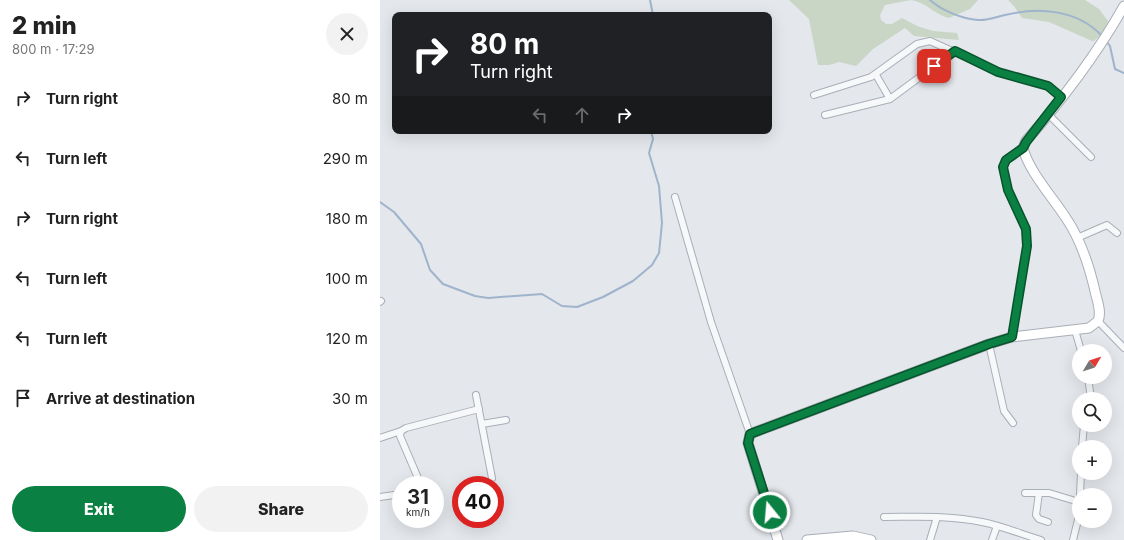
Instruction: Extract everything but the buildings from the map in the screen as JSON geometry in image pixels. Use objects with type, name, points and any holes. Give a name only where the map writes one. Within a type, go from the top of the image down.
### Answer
[{"type":"street","points":[[1012,337],[1027,246],[1026,229],[1008,190],[1003,167],[1006,160],[1023,148],[1026,142],[1048,115],[1108,34],[1124,6]]},
{"type":"street","points":[[814,95],[876,75],[917,44],[930,41],[955,51],[998,72],[1048,86],[1061,97]]},
{"type":"street","points":[[825,115],[882,103],[890,99],[955,51]]},
{"type":"street","points":[[876,75],[890,99]]},
{"type":"street","points":[[1048,115],[1091,157]]},
{"type":"street","points":[[750,434],[989,344],[1012,337],[1090,328],[1098,321],[1100,314],[1093,284],[1077,238],[1067,220],[1028,162],[1023,148]]},
{"type":"street","points":[[674,197],[711,322],[750,434],[748,443],[778,540]]},
{"type":"street","points":[[1077,238],[1107,225],[1117,232]]},
{"type":"street","points":[[1098,321],[1124,348]]},
{"type":"street","points":[[1075,330],[1079,344]]},
{"type":"street","points":[[989,344],[1004,411],[1013,423]]},
{"type":"street","points":[[476,395],[492,476]]},
{"type":"street","points":[[380,438],[402,431],[406,428],[479,409]]},
{"type":"street","points":[[482,424],[506,420]]},
{"type":"street","points":[[402,431],[400,436],[417,476]]},
{"type":"street","points":[[1025,493],[1049,493],[1072,500]]},
{"type":"street","points":[[1040,493],[1036,515],[1039,520],[1048,522]]},
{"type":"street","points":[[380,497],[392,495]]},
{"type":"street","points":[[884,517],[937,517],[969,520],[997,526],[1041,540]]},
{"type":"street","points":[[930,540],[937,517]]},
{"type":"street","points":[[992,540],[997,526]]},
{"type":"street","points":[[1073,540],[1076,528]]},
{"type":"street","points":[[807,540],[853,536],[871,540]]},
{"type":"green space","points":[[789,0],[911,0],[885,5],[880,15],[881,20],[886,24],[892,24],[902,18],[917,26],[933,31],[957,33],[959,40],[914,36],[905,28],[873,49],[856,66],[839,62],[829,65],[818,65],[809,19]]},
{"type":"green space","points":[[911,0],[978,0],[970,9],[949,18],[921,3]]},
{"type":"green space","points":[[1008,0],[1085,0],[1099,9],[1108,21],[1104,32],[1092,41],[1049,22],[1022,18]]},
{"type":"waterway","points":[[650,0],[652,12]]},
{"type":"waterway","points":[[930,0],[952,13],[965,18],[978,20],[1018,12],[1056,12],[1081,20],[1102,36]]},
{"type":"waterway","points":[[1106,41],[1110,46],[1115,69],[1124,73]]},
{"type":"waterway","points":[[380,202],[394,212],[421,244],[430,270],[443,284],[475,296],[488,298],[542,294],[562,306],[577,307],[603,297],[633,281],[652,265],[659,253],[662,223],[659,186],[649,153],[653,139],[652,134]]},
{"type":"route","points":[[770,512],[748,443],[750,434],[871,390],[989,344],[1012,337],[1027,246],[1026,229],[1008,190],[1003,167],[1006,160],[1023,148],[1026,142],[1056,106],[1061,97],[1048,86],[998,72],[955,51],[934,66]]}]
